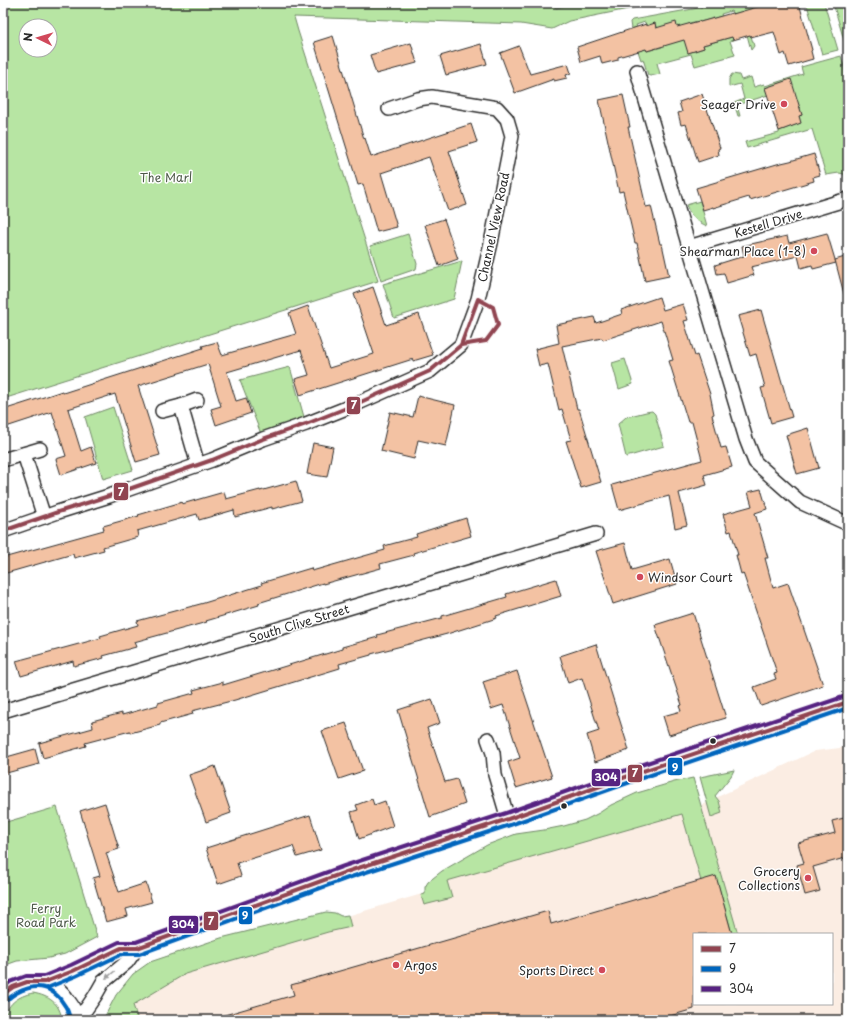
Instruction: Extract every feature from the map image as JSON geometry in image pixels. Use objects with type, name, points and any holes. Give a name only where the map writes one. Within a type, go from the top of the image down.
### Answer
[{"type":"street","points":[[637,71],[746,439],[755,462],[800,502],[848,523]]},
{"type":"street","name":"Channel View Road","points":[[3,531],[198,465],[354,405],[430,371],[461,345],[478,299],[491,243],[512,136],[507,119],[497,108],[432,97],[418,99],[389,108]]},
{"type":"street","name":"Kestell Drive","points":[[689,247],[848,199]]},
{"type":"street","points":[[162,411],[197,400]]},
{"type":"street","points":[[181,406],[198,465]]},
{"type":"street","points":[[6,459],[40,449]]},
{"type":"street","points":[[24,454],[44,517]]},
{"type":"street","name":"South Clive Street","points":[[3,711],[596,534]]},
{"type":"street","points":[[3,996],[13,987],[27,982],[45,982],[73,971],[121,948],[137,948],[346,872],[508,819],[637,773],[848,702]]},
{"type":"street","points":[[488,739],[493,753],[495,775],[508,819]]},
{"type":"street","points":[[45,982],[64,993],[72,1005],[76,1018],[86,1009],[103,982],[127,962],[137,948]]},
{"type":"shaded area","points":[[848,747],[848,1020],[103,1020],[116,995],[122,1002],[163,972],[432,891],[445,879],[682,812],[707,803],[815,751]]},
{"type":"green space","name":"The Marl","points":[[3,3],[554,3],[556,8],[574,3],[658,3],[569,21],[552,29],[521,24],[294,17],[378,281],[3,399]]},
{"type":"green space","points":[[726,3],[777,3],[744,13],[754,46],[751,50],[741,12],[733,14],[731,11],[721,14],[722,16],[700,22],[689,23],[688,53],[704,48],[703,45],[732,37],[733,40],[730,41],[735,55],[695,66],[691,54],[657,63],[660,74],[648,75],[643,59],[641,60],[638,51],[646,49],[647,51],[662,47],[655,24],[646,26],[645,22],[636,25],[637,27],[631,29],[630,22],[632,20]]},
{"type":"green space","points":[[803,3],[824,3],[838,50],[822,54],[807,5]]},
{"type":"green space","points":[[833,3],[842,3],[848,22],[848,46],[846,47]]},
{"type":"green space","points":[[841,56],[848,81],[848,126],[846,128],[845,138],[848,149],[848,186],[844,174],[839,173],[826,175],[812,129],[747,148],[745,142],[779,133],[779,131],[800,123],[799,116],[802,115],[788,81],[765,88],[768,95],[737,105],[740,116],[738,116],[734,103],[744,99],[740,84],[729,87],[729,79],[732,74],[739,75],[741,80],[751,77],[754,87],[764,84],[765,86],[803,74],[801,67]]},
{"type":"green space","points":[[700,201],[707,226],[694,218],[686,205]]},
{"type":"green space","points":[[408,234],[417,264],[416,269],[381,281],[370,246]]},
{"type":"green space","points":[[462,261],[454,299],[394,318],[383,284]]},
{"type":"green space","points":[[625,359],[633,384],[619,389],[612,363]]},
{"type":"green space","points":[[290,367],[306,424],[263,439],[240,380]]},
{"type":"green space","points":[[113,407],[133,470],[103,479],[85,417]]},
{"type":"green space","points":[[652,411],[655,414],[664,446],[626,457],[618,424],[626,417]]},
{"type":"green space","points":[[734,770],[715,796],[719,801],[722,813],[711,817],[700,777]]},
{"type":"green space","points":[[693,778],[738,933],[732,933],[716,877],[701,881],[682,814],[447,881],[452,898],[424,905],[421,895],[425,894],[425,887],[428,882],[442,871],[487,845],[516,834],[564,826],[585,820],[611,805],[637,793]]},
{"type":"green space","name":"Ferry Road Park","points":[[57,807],[97,937],[65,954],[49,958],[17,961],[3,966],[3,823]]},
{"type":"green space","points":[[326,912],[335,913],[341,916],[348,915],[351,927],[328,932],[185,974],[133,1005],[138,1020],[103,1020],[116,995],[133,974],[150,962],[221,938]]},
{"type":"green space","points":[[33,993],[49,998],[53,1001],[59,1009],[62,1020],[5,1020],[10,1005],[22,996]]},
{"type":"building","points":[[777,3],[799,3],[812,50],[813,59],[789,66],[785,53],[781,55],[774,32],[751,37],[750,35],[733,40],[732,37],[703,45],[704,48],[688,53],[684,40],[647,51],[646,49],[618,57],[618,60],[602,64],[600,56],[581,62],[577,47],[646,24],[646,26],[655,23],[656,28],[676,22],[677,27],[732,13],[733,14],[767,4],[767,6]]},
{"type":"building","points":[[333,36],[364,139],[365,138],[371,157],[471,124],[477,142],[449,151],[467,205],[448,211],[429,157],[381,173],[397,227],[377,232],[363,184],[358,185],[314,42]]},
{"type":"building","points":[[411,43],[417,63],[376,74],[370,55]]},
{"type":"building","points":[[481,44],[487,64],[446,75],[440,56]]},
{"type":"building","points":[[519,46],[530,74],[568,64],[571,73],[566,75],[567,78],[554,81],[554,79],[515,93],[500,53]]},
{"type":"building","name":"Seager Drive","points":[[791,79],[802,115],[799,116],[801,123],[779,131],[765,88]]},
{"type":"building","points":[[702,94],[720,148],[718,149],[719,155],[698,162],[686,124],[681,125],[678,113],[682,112],[679,102]]},
{"type":"building","points":[[623,95],[630,127],[628,127],[646,207],[651,206],[669,276],[645,281],[637,243],[635,243],[623,191],[619,192],[599,100]]},
{"type":"building","points":[[814,154],[820,175],[813,177],[814,181],[750,200],[749,197],[703,210],[696,188]]},
{"type":"building","points":[[444,219],[458,259],[439,266],[425,225]]},
{"type":"building","points":[[827,233],[836,263],[813,269],[812,265],[801,268],[798,256],[751,267],[754,275],[727,283],[724,273],[717,274],[715,265],[744,256],[742,246],[787,236],[789,243]]},
{"type":"building","points":[[848,256],[848,293],[844,294],[835,260]]},
{"type":"building","points":[[373,287],[386,325],[419,314],[433,355],[413,361],[413,359],[300,395],[295,379],[309,375],[301,350],[227,372],[236,401],[246,398],[251,413],[216,425],[211,409],[221,406],[208,364],[138,386],[160,455],[136,462],[115,394],[68,409],[81,451],[91,447],[96,463],[61,475],[56,459],[66,456],[52,412],[3,428],[3,410],[62,391],[63,393],[203,348],[202,346],[217,342],[222,355],[296,334],[289,313],[308,306],[329,368],[374,354],[354,294]]},
{"type":"building","points":[[659,297],[663,310],[683,304],[688,320],[684,321],[695,356],[697,355],[710,394],[714,414],[712,415],[721,448],[726,447],[732,467],[704,475],[707,485],[679,493],[687,525],[675,528],[669,496],[619,510],[612,485],[702,460],[692,422],[688,422],[669,361],[673,360],[661,321],[603,340],[602,338],[562,346],[577,409],[579,409],[601,482],[581,488],[566,441],[571,440],[562,409],[559,410],[548,364],[539,366],[535,349],[559,343],[556,325],[594,317],[596,323],[622,314],[621,310]]},
{"type":"building","points":[[761,310],[792,417],[771,423],[761,388],[765,387],[756,354],[750,356],[738,316]]},
{"type":"building","points":[[418,396],[455,405],[446,446],[418,440],[414,459],[381,451],[390,412],[413,417]]},
{"type":"building","points":[[808,428],[819,468],[797,474],[786,435]]},
{"type":"building","points":[[313,443],[333,447],[327,477],[307,474]]},
{"type":"building","points":[[296,481],[302,501],[235,517],[234,510],[199,520],[197,514],[137,531],[138,537],[103,547],[104,550],[74,558],[73,554],[3,574],[3,558],[104,530],[103,526],[182,502],[182,504],[224,492],[226,499]]},
{"type":"building","points":[[761,489],[767,509],[755,513],[768,558],[765,558],[773,588],[788,583],[823,685],[761,706],[754,687],[776,679],[774,674],[777,673],[743,573],[741,574],[736,555],[738,555],[731,531],[728,532],[723,514],[752,506],[748,492]]},
{"type":"building","points":[[466,518],[471,536],[413,553],[414,555],[380,564],[381,568],[323,583],[258,603],[259,605],[206,621],[207,622],[134,642],[136,647],[103,656],[104,658],[74,666],[73,661],[21,676],[16,661],[101,638],[100,636],[138,625],[137,621],[204,603],[262,585],[261,583],[311,568],[312,571],[385,550],[384,546],[417,537],[416,534]]},
{"type":"building","name":"Windsor Court","points":[[625,543],[632,570],[670,559],[677,584],[613,604],[596,551]]},
{"type":"building","points":[[556,579],[561,596],[496,616],[497,618],[447,634],[339,664],[340,668],[235,700],[192,711],[193,714],[160,723],[160,725],[85,743],[86,746],[43,758],[39,743],[93,728],[92,721],[122,713],[122,715],[158,705],[158,703],[194,693],[193,690],[223,682],[223,685],[342,649],[342,647],[378,637],[377,635],[442,618],[442,616],[507,597],[506,594]]},
{"type":"building","points":[[693,613],[726,718],[669,735],[663,716],[681,711],[679,706],[682,705],[655,625]]},
{"type":"building","points":[[596,644],[629,750],[595,762],[587,735],[599,731],[582,678],[568,683],[560,656]]},
{"type":"building","points":[[517,671],[552,777],[516,788],[508,762],[520,758],[503,705],[491,709],[483,682]]},
{"type":"building","points":[[432,699],[440,723],[427,728],[445,782],[457,779],[465,804],[430,817],[398,710]]},
{"type":"building","points":[[346,723],[363,771],[339,779],[322,731]]},
{"type":"building","points":[[35,749],[39,764],[3,774],[3,758]]},
{"type":"building","points":[[215,766],[231,813],[206,822],[189,775]]},
{"type":"building","points":[[372,799],[374,805],[385,801],[393,826],[359,839],[351,812],[358,810],[356,805]]},
{"type":"building","points":[[105,803],[119,849],[106,853],[119,892],[146,883],[152,902],[126,909],[128,916],[106,922],[93,878],[100,876],[80,811]]},
{"type":"building","points":[[310,815],[321,850],[297,857],[293,846],[237,863],[241,876],[218,884],[206,848]]},
{"type":"building","points":[[848,817],[848,857],[813,867],[820,891],[805,895],[797,865],[804,863],[798,843],[835,833],[832,821]]},
{"type":"building","points":[[716,876],[732,933],[693,933],[694,1009],[656,1020],[221,1020],[221,1016],[294,995],[291,985],[548,911],[551,924]]},
{"type":"transit line","name":"7","points":[[478,299],[493,307],[498,325],[486,341],[461,345],[478,299]]},
{"type":"transit line","name":"7","points":[[3,531],[212,460],[354,405],[430,371],[461,345]]},
{"type":"transit line","name":"304","points":[[3,987],[10,982],[26,976],[44,976],[119,942],[136,942],[344,866],[506,813],[635,767],[846,696]]},
{"type":"transit line","name":"7","points":[[3,996],[13,987],[27,982],[45,982],[73,971],[121,948],[137,948],[346,872],[508,819],[637,773],[848,702]]},
{"type":"transit line","name":"9","points":[[47,988],[122,954],[139,954],[348,878],[510,825],[639,779],[848,708]]},
{"type":"transit line","name":"9","points":[[7,1000],[11,996],[28,988],[46,988],[55,993],[61,999],[67,1009],[70,1020]]},
{"type":"place","name":"Seager Drive","points":[[784,104]]},
{"type":"place","name":"Shearman Place (1-8)","points":[[814,251]]},
{"type":"place","name":"Windsor Court","points":[[640,577]]},
{"type":"place","name":"Grocery Collections","points":[[808,878]]},
{"type":"place","name":"Argos","points":[[396,965]]},
{"type":"place","name":"Sports Direct","points":[[602,970]]}]
